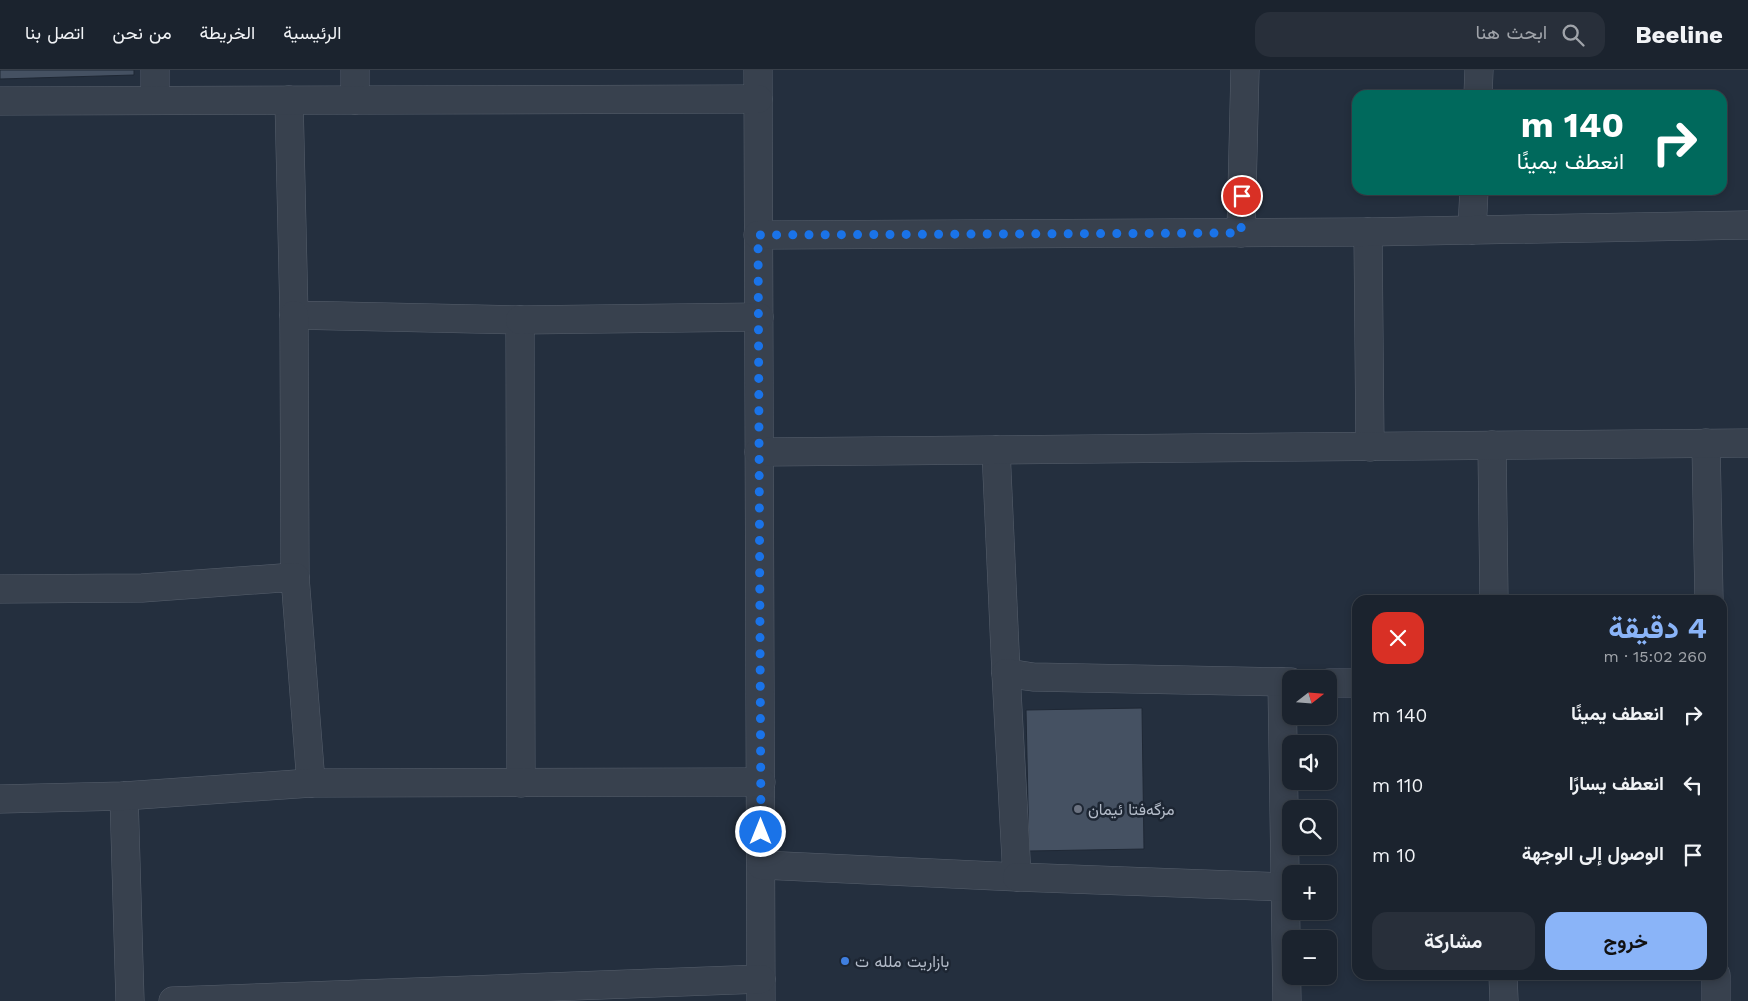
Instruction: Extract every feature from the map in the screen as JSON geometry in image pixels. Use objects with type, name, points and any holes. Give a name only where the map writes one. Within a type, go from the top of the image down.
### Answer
[{"type":"street","points":[[154,100],[155,70]]},
{"type":"street","points":[[355,70],[355,100]]},
{"type":"street","points":[[173,1001],[761,990],[758,70]]},
{"type":"street","points":[[1241,233],[1246,70]]},
{"type":"street","points":[[1478,90],[1479,70]]},
{"type":"street","points":[[0,101],[758,99]]},
{"type":"street","points":[[289,100],[294,315],[296,577],[311,783]]},
{"type":"street","points":[[1472,230],[1474,195]]},
{"type":"street","points":[[758,235],[1368,232],[1748,225]]},
{"type":"street","points":[[1368,232],[1370,446]]},
{"type":"street","points":[[294,315],[520,320],[759,317]]},
{"type":"street","points":[[520,320],[521,783]]},
{"type":"street","points":[[759,452],[1748,443]]},
{"type":"street","points":[[1706,444],[1709,595]]},
{"type":"street","points":[[1492,446],[1494,595]]},
{"type":"street","points":[[996,450],[1017,877]]},
{"type":"street","points":[[0,588],[142,588],[296,577]]},
{"type":"street","points":[[1006,673],[1033,677],[1282,682]]},
{"type":"street","points":[[1338,683],[1352,684]]},
{"type":"street","points":[[1286,725],[1286,865]]},
{"type":"street","points":[[0,799],[124,796],[311,783],[761,782]]},
{"type":"street","points":[[124,796],[130,1001]]},
{"type":"street","points":[[761,865],[1282,887]]},
{"type":"street","points":[[1286,920],[1286,1001]]},
{"type":"street","points":[[1503,980],[1504,1001]]},
{"type":"street","points":[[1716,980],[1716,1001]]},
{"type":"building","points":[[0,70],[134,70],[134,75],[0,79]]},
{"type":"building","points":[[1142,708],[1144,849],[1029,851],[1026,710]]},
{"type":"place","name":"مزگەفتا ئيمان","points":[[1078,809]]},
{"type":"place","name":"بازاريت ملله ت","points":[[845,961]]},
{"type":"route","points":[[761,832],[758,235],[1241,233],[1242,196]]}]
